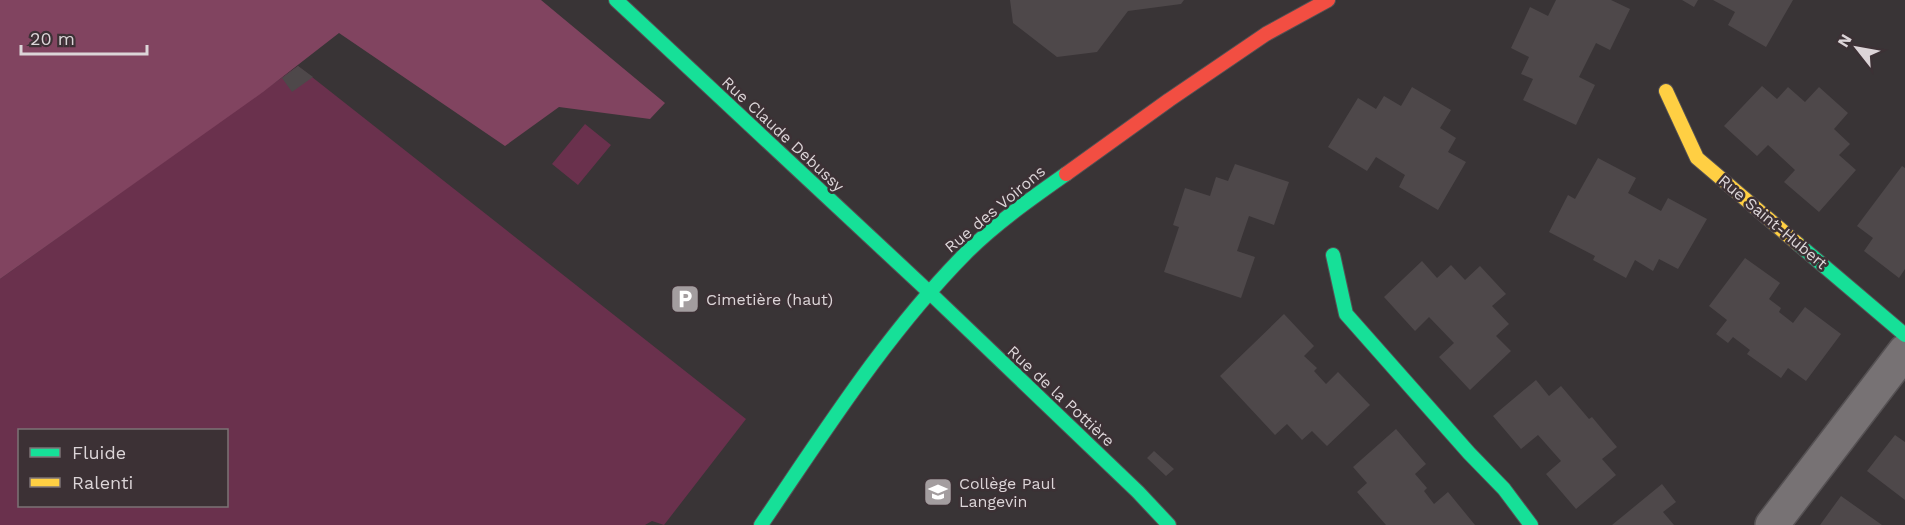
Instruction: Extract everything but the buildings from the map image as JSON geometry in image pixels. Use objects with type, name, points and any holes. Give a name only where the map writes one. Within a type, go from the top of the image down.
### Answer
[{"type":"street","name":"Rue Claude Debussy","points":[[616,0],[928,292]]},
{"type":"street","name":"Rue des Voirons","points":[[761,525],[856,385],[928,292],[955,264],[1001,223],[1076,165],[1266,34],[1328,0]]},
{"type":"street","name":"Rue Saint-Hubert","points":[[1666,92],[1697,158],[1905,334]]},
{"type":"street","points":[[1333,255],[1346,314],[1469,453],[1504,489],[1531,525]]},
{"type":"street","name":"Rue de la Pottière","points":[[928,292],[1138,492],[1169,525]]},
{"type":"street","points":[[1772,525],[1905,351]]},
{"type":"shaded area","points":[[0,0],[541,0],[665,103],[650,119],[559,107],[505,146],[339,33],[263,92],[0,279]]},
{"type":"shaded area","points":[[298,66],[746,419],[664,525],[652,521],[645,525],[0,525],[0,279]]},
{"type":"shaded area","points":[[585,124],[611,145],[578,185],[552,164]]},
{"type":"traffic: fast","points":[[616,0],[929,292],[1138,492],[1169,525]]},
{"type":"traffic: fast","points":[[761,525],[833,419],[909,316],[966,253],[990,231],[1066,174]]},
{"type":"traffic: fast","points":[[1798,244],[1905,335]]},
{"type":"traffic: fast","points":[[1333,255],[1346,314],[1469,453],[1504,489],[1531,525]]},
{"type":"traffic: slow","points":[[1666,91],[1697,158],[1798,244]]},
{"type":"traffic: jam","points":[[1066,174],[1266,34],[1328,0]]},
{"type":"place","name":"Cimetière (haut)","points":[[685,299]]},
{"type":"place","name":"Collège Paul Langevin","points":[[938,492]]}]
